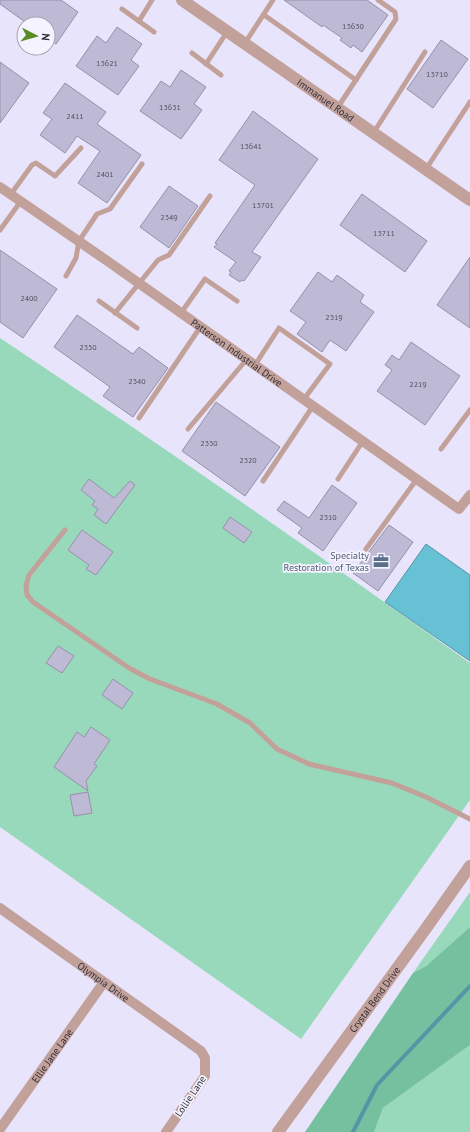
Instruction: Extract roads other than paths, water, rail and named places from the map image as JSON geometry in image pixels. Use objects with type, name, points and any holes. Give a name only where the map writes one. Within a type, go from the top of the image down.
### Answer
[{"type":"street","name":"Immanuel Road","points":[[182,0],[470,200]]},
{"type":"street","name":"Patterson Industrial Drive","points":[[0,186],[459,509],[470,495]]},
{"type":"street","name":"Crystal Bend Drive","points":[[278,1132],[428,927],[470,866]]},
{"type":"street","name":"Olympia Drive","points":[[0,908],[200,1051],[205,1058]]},
{"type":"street","name":"Ellie Jane Lane","points":[[0,1129],[104,982]]},
{"type":"street","name":"Lollie Lane","points":[[166,1132],[205,1076],[205,1058]]},
{"type":"lane","points":[[139,21],[152,0]]},
{"type":"lane","points":[[244,44],[273,0]]},
{"type":"lane","points":[[337,108],[396,19],[395,12],[378,0]]},
{"type":"lane","points":[[122,9],[154,32]]},
{"type":"lane","points":[[264,15],[356,80]]},
{"type":"lane","points":[[206,64],[227,32]]},
{"type":"lane","points":[[373,133],[424,52]]},
{"type":"lane","points":[[192,53],[221,75]]},
{"type":"lane","points":[[426,169],[470,102]]},
{"type":"lane","points":[[11,194],[32,165],[36,163],[55,176],[81,148]]},
{"type":"lane","points":[[66,276],[76,258],[79,241],[98,214],[110,209],[142,164]]},
{"type":"lane","points":[[115,313],[158,260],[169,255],[210,196]]},
{"type":"lane","points":[[0,230],[21,201]]},
{"type":"lane","points":[[181,312],[205,279],[237,300]]},
{"type":"lane","points":[[99,301],[137,328]]},
{"type":"lane","points":[[139,418],[201,326]]},
{"type":"lane","points":[[188,429],[251,362],[279,328],[330,364],[304,400]]},
{"type":"lane","points":[[263,481],[314,406]]},
{"type":"lane","points":[[441,449],[470,410]]},
{"type":"lane","points":[[338,479],[363,441]]},
{"type":"lane","points":[[366,549],[417,479]]},
{"type":"lane","points":[[65,530],[29,575],[26,591],[27,595],[33,602],[129,668],[150,679],[217,704],[250,723],[277,749],[309,764],[392,783],[426,797],[470,819]]},
{"type":"water","points":[[426,544],[470,575],[470,661],[385,602]]},
{"type":"waterway","points":[[353,1132],[377,1085],[470,986]]},
{"type":"place","name":"Specialty Restoration of Texas","points":[[381,561]]}]
